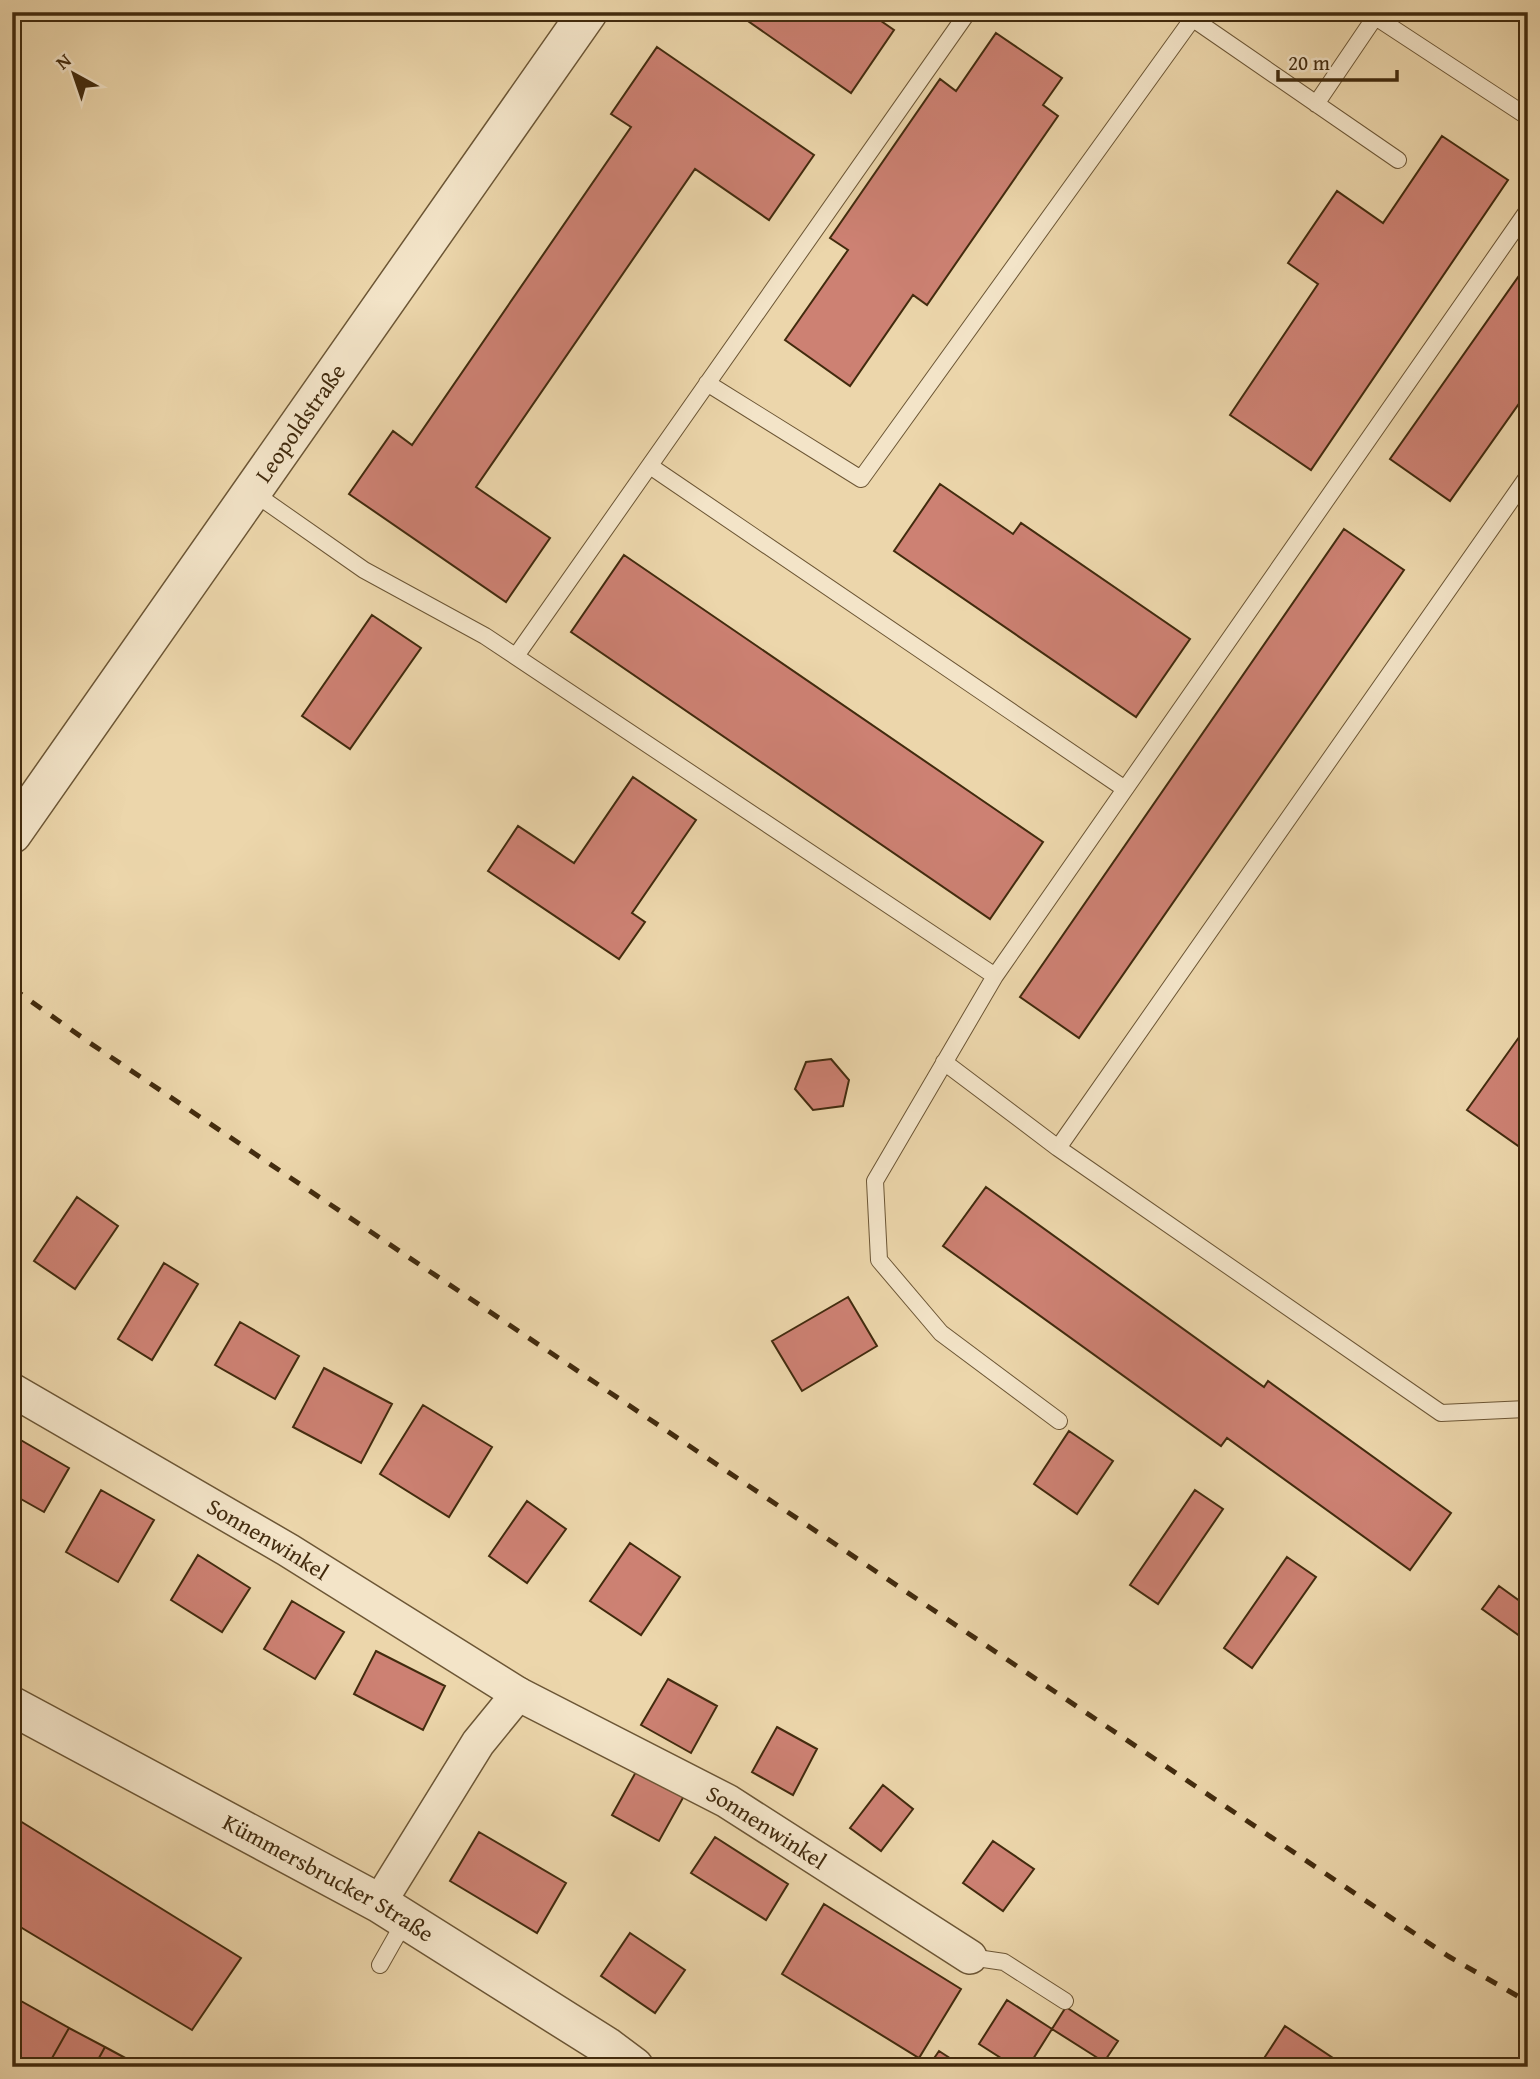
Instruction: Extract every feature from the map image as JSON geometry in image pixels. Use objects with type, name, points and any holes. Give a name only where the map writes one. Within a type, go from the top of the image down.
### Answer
[{"type":"street","name":"Leopoldstraße","points":[[12,834],[588,12]]},
{"type":"street","name":"Sonnenwinkel","points":[[12,1390],[288,1550],[517,1694],[727,1801],[970,1957]]},
{"type":"street","points":[[393,1911],[478,1743],[517,1694]]},
{"type":"street","name":"Kümmersbrucker Straße","points":[[12,1706],[393,1911],[606,2046],[634,2067]]},
{"type":"lane","points":[[516,656],[968,12]]},
{"type":"lane","points":[[707,383],[861,479],[1188,15],[1398,160]]},
{"type":"lane","points":[[1316,104],[1371,15],[1528,117]]},
{"type":"lane","points":[[1059,1421],[941,1333],[879,1260],[874,1181],[995,976],[1528,210]]},
{"type":"lane","points":[[650,466],[1125,789]]},
{"type":"lane","points":[[1058,1148],[1528,476]]},
{"type":"lane","points":[[251,491],[365,570],[516,656],[995,976]]},
{"type":"lane","points":[[943,1062],[1058,1148],[1441,1413],[1528,1409]]},
{"type":"lane","points":[[380,1965],[393,1911]]},
{"type":"lane","points":[[970,1957],[1004,1962],[1065,2001]]},
{"type":"building","points":[[735,12],[868,12],[894,30],[851,93]]},
{"type":"building","points":[[996,33],[1062,78],[1043,105],[1058,116],[927,305],[913,295],[850,386],[785,340],[848,250],[830,238],[940,79],[956,91]]},
{"type":"building","points":[[657,47],[814,155],[769,220],[695,169],[476,487],[550,538],[506,602],[349,494],[393,431],[412,445],[631,127],[611,114]]},
{"type":"building","points":[[1442,136],[1508,180],[1311,470],[1230,415],[1318,284],[1288,263],[1337,191],[1383,223]]},
{"type":"building","points":[[1528,263],[1528,391],[1450,501],[1390,459]]},
{"type":"building","points":[[940,484],[1013,534],[1021,523],[1190,639],[1136,717],[894,551]]},
{"type":"building","points":[[1344,529],[1404,570],[1079,1038],[1020,997]]},
{"type":"building","points":[[624,555],[1043,842],[990,919],[571,632]]},
{"type":"building","points":[[372,615],[421,648],[350,749],[302,716]]},
{"type":"building","points":[[633,777],[696,820],[632,913],[645,922],[619,959],[488,871],[518,826],[574,863]]},
{"type":"building","points":[[1522,1033],[1528,1037],[1528,1153],[1467,1110]]},
{"type":"building","points":[[831,1059],[849,1080],[843,1106],[813,1110],[795,1089],[806,1062]]},
{"type":"building","points":[[986,1187],[1264,1387],[1268,1381],[1451,1513],[1410,1570],[1227,1438],[1221,1446],[943,1246]]},
{"type":"building","points":[[77,1197],[118,1226],[75,1289],[34,1261]]},
{"type":"building","points":[[164,1263],[198,1284],[152,1360],[118,1339]]},
{"type":"building","points":[[848,1297],[877,1346],[802,1391],[772,1341]]},
{"type":"building","points":[[240,1322],[299,1356],[275,1399],[215,1365]]},
{"type":"building","points":[[324,1368],[392,1404],[361,1463],[293,1427]]},
{"type":"building","points":[[423,1405],[492,1447],[449,1517],[380,1474]]},
{"type":"building","points":[[1069,1431],[1113,1461],[1077,1514],[1034,1484]]},
{"type":"building","points":[[12,1435],[69,1468],[44,1512],[12,1494]]},
{"type":"building","points":[[101,1490],[154,1520],[118,1582],[66,1552]]},
{"type":"building","points":[[1195,1490],[1223,1509],[1158,1604],[1130,1585]]},
{"type":"building","points":[[527,1501],[566,1529],[527,1583],[489,1556]]},
{"type":"building","points":[[630,1543],[680,1577],[641,1635],[590,1601]]},
{"type":"building","points":[[198,1555],[250,1588],[222,1632],[171,1600]]},
{"type":"building","points":[[1287,1557],[1316,1577],[1252,1668],[1224,1648]]},
{"type":"building","points":[[1499,1586],[1528,1607],[1528,1642],[1482,1609]]},
{"type":"building","points":[[292,1601],[344,1632],[315,1679],[264,1649]]},
{"type":"building","points":[[376,1651],[445,1686],[423,1730],[354,1694]]},
{"type":"building","points":[[668,1679],[717,1706],[691,1753],[641,1725]]},
{"type":"building","points":[[777,1727],[817,1749],[793,1795],[752,1772]]},
{"type":"building","points":[[637,1770],[684,1796],[659,1841],[612,1815]]},
{"type":"building","points":[[883,1785],[913,1809],[881,1851],[850,1828]]},
{"type":"building","points":[[12,1816],[241,1958],[192,2030],[12,1922]]},
{"type":"building","points":[[479,1832],[566,1883],[537,1933],[450,1881]]},
{"type":"building","points":[[715,1837],[788,1884],[766,1920],[691,1873]]},
{"type":"building","points":[[993,1841],[1034,1869],[1003,1911],[963,1883]]},
{"type":"building","points":[[824,1904],[961,1989],[919,2058],[782,1974]]},
{"type":"building","points":[[630,1933],[685,1970],[655,2013],[601,1976]]},
{"type":"building","points":[[12,1996],[69,2028],[47,2067],[12,2067]]},
{"type":"building","points":[[1007,2000],[1052,2029],[1028,2067],[1015,2067],[979,2044]]},
{"type":"building","points":[[1066,2007],[1118,2041],[1104,2062],[1052,2029]]},
{"type":"building","points":[[1285,2026],[1339,2062],[1335,2067],[1259,2066]]},
{"type":"building","points":[[69,2028],[105,2047],[94,2067],[47,2067]]},
{"type":"building","points":[[105,2047],[142,2067],[94,2067]]},
{"type":"building","points":[[939,2051],[959,2064],[957,2067],[928,2067]]},
{"type":"railway","points":[[12,988],[1448,1956],[1528,2002]]}]
